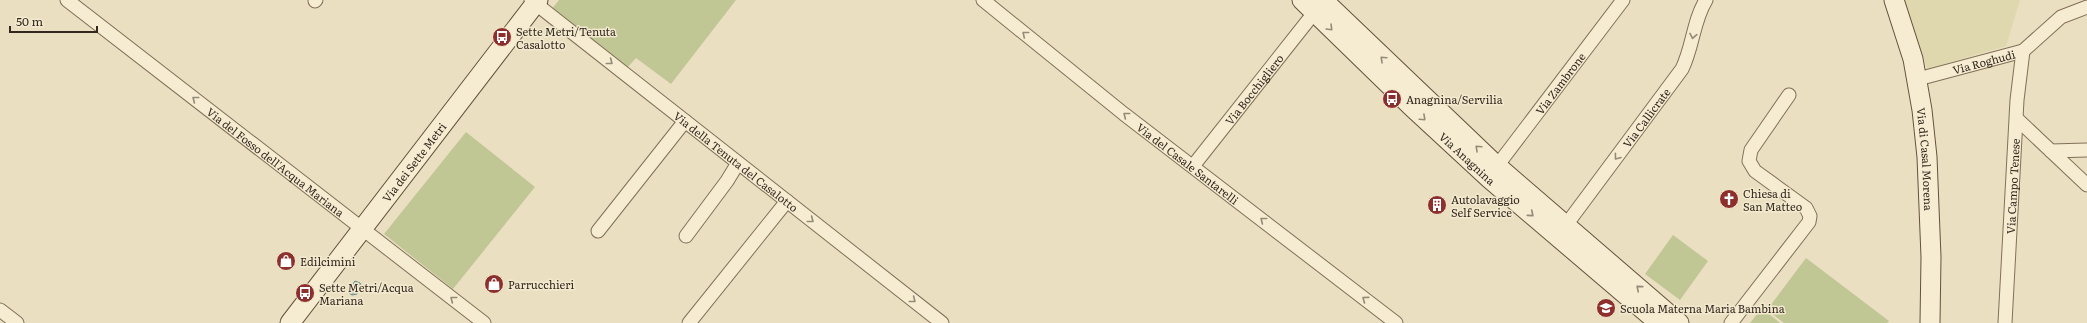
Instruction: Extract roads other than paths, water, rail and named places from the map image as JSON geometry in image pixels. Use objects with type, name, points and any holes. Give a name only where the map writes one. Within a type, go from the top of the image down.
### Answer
[{"type":"main road","name":"Via di Casal Morena","points":[[1894,0],[1918,79],[1927,163],[1932,273],[1930,323]]},
{"type":"main road","name":"Via dei Sette Metri","points":[[290,323],[534,1]]},
{"type":"main road","name":"Via Anagnina","points":[[1313,3],[1497,166],[1679,323]]},
{"type":"main road","name":"Via Anagnina","points":[[1313,3],[1411,106],[1490,179],[1659,323]]},
{"type":"street","name":"Via del Fosso dell'Acqua Mariana","points":[[67,0],[484,323]]},
{"type":"street","name":"Via del Casale Santarelli","points":[[983,0],[1124,114],[1396,323]]},
{"type":"street","name":"Via Zambrone","points":[[1497,166],[1623,0]]},
{"type":"street","name":"Via Callicrate","points":[[1566,226],[1682,69],[1690,48],[1698,17],[1706,0]]},
{"type":"street","name":"Via della Tenuta del Casalotto","points":[[534,1],[942,323]]},
{"type":"street","name":"Via Bocchigliero","points":[[1193,166],[1310,18],[1313,3]]},
{"type":"street","name":"Via Roghudi","points":[[1918,79],[2023,50],[2061,17],[2086,5]]},
{"type":"street","name":"Via Campo Tenese","points":[[2005,323],[2017,119],[2023,50]]},
{"type":"street","points":[[1731,323],[1809,222],[1810,216],[1806,208],[1753,169],[1749,162],[1752,150],[1789,95]]},
{"type":"street","points":[[2017,119],[2087,185]]},
{"type":"street","points":[[598,231],[685,121]]},
{"type":"street","points":[[2051,151],[2087,150]]},
{"type":"street","points":[[686,236],[727,181],[738,163]]},
{"type":"street","points":[[689,323],[787,201]]},
{"type":"street","points":[[0,310],[17,323]]},
{"type":"water","points":[[355,281],[360,283],[362,287],[357,294],[352,295],[349,293],[349,289]]},
{"type":"place","name":"Sette Metri/Tenuta Casalotto","points":[[502,37]]},
{"type":"place","name":"Anagnina/Servilia","points":[[1392,99]]},
{"type":"place","name":"Chiesa di San Matteo","points":[[1729,199]]},
{"type":"place","name":"Autolavaggio Self Service","points":[[1437,205]]},
{"type":"place","name":"Edilcimini","points":[[286,261]]},
{"type":"place","name":"Parrucchieri","points":[[494,284]]},
{"type":"place","name":"Sette Metri/Acqua Mariana","points":[[305,293]]},
{"type":"place","name":"Scuola Materna Maria Bambina","points":[[1606,308]]}]
